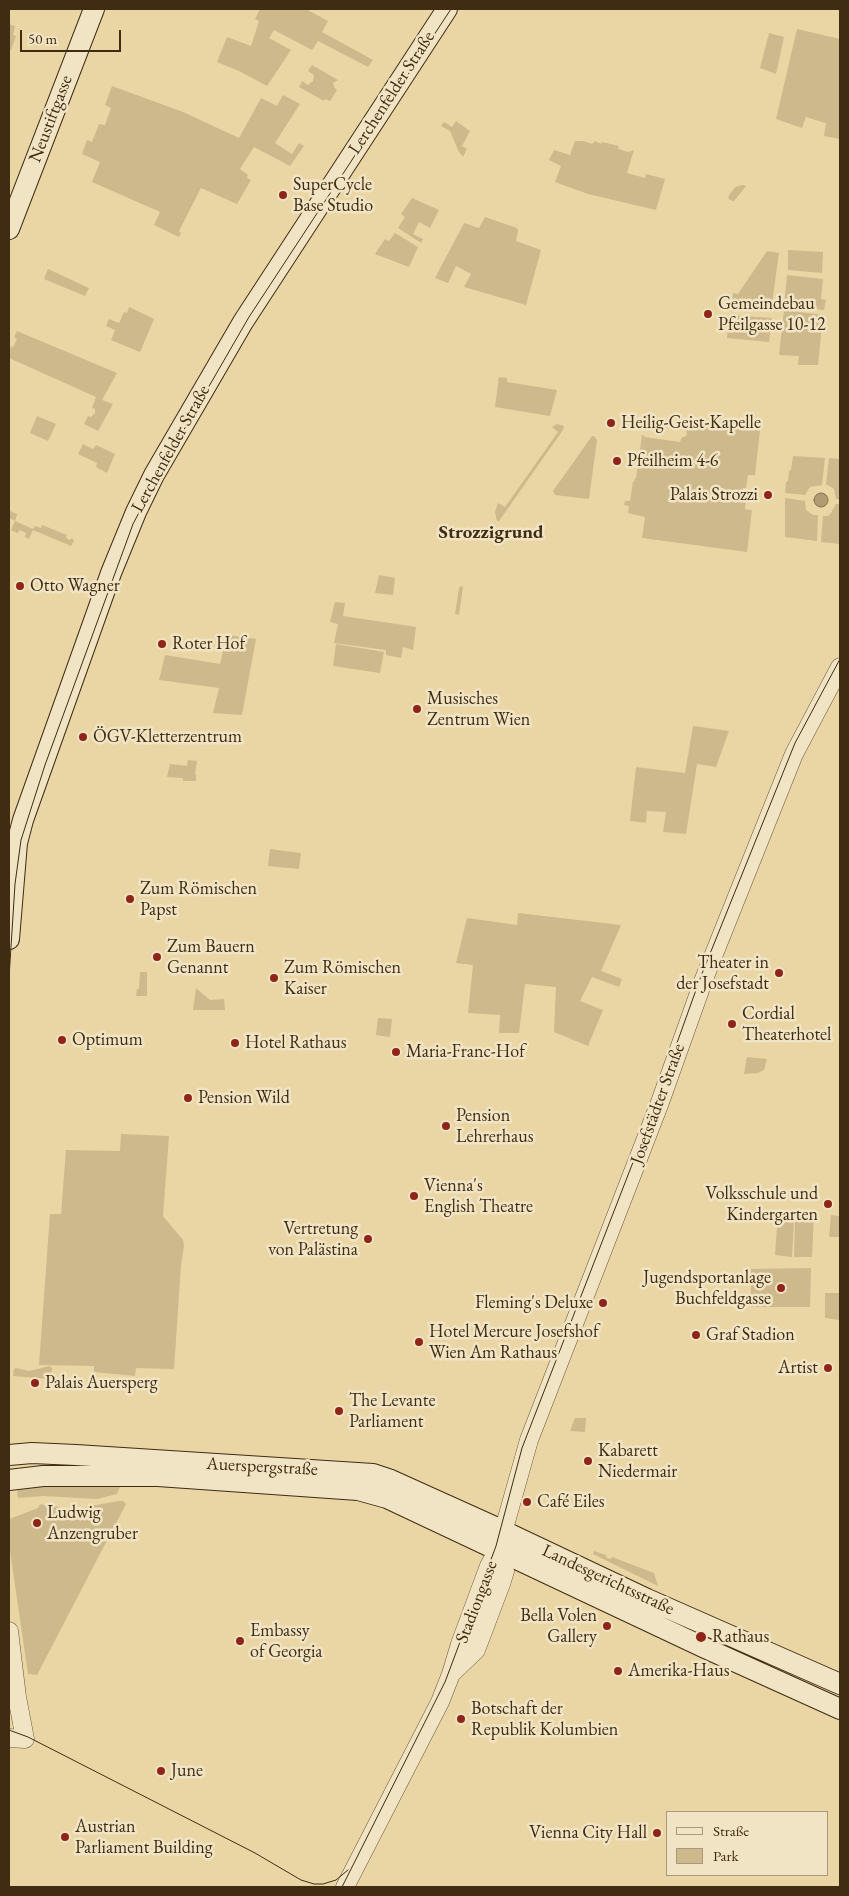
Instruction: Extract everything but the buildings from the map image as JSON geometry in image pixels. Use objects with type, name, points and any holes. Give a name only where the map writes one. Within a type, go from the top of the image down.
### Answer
[{"type":"main road","name":"Neustiftgasse","points":[[9,229],[94,9]]},
{"type":"main road","name":"Lerchenfelder Straße","points":[[9,939],[17,843],[23,820],[110,573],[136,512],[154,476],[243,322],[447,9]]},
{"type":"main road","name":"Auerspergstraße","points":[[9,1455],[51,1454],[363,1472],[391,1480],[504,1531]]},
{"type":"main road","name":"Auerspergstraße","points":[[9,1480],[44,1476],[158,1476],[358,1490],[387,1498],[498,1550]]},
{"type":"main road","name":"Landesgerichtsstraße","points":[[504,1531],[712,1629],[840,1684]]},
{"type":"main road","name":"Landesgerichtsstraße","points":[[498,1550],[703,1647],[840,1709]]},
{"type":"street","name":"Josefstädter Straße","points":[[498,1550],[529,1440],[659,1105],[704,979],[794,754],[840,667]]},
{"type":"street","name":"Stadiongasse","points":[[345,1887],[440,1702],[451,1674],[476,1650],[502,1584],[505,1571],[498,1550]]},
{"type":"street","points":[[9,1631],[17,1698],[25,1738],[9,1738]]},
{"type":"green space","points":[[260,9],[306,9],[328,21],[322,32],[373,60],[368,67],[318,41],[312,50],[274,30],[269,38],[291,50],[267,86],[217,62],[227,37],[251,46],[259,21],[255,19]]},
{"type":"green space","points":[[9,24],[15,26],[13,35],[16,36],[11,50],[9,49]]},
{"type":"green space","points":[[797,29],[840,39],[840,139],[824,136],[826,123],[806,117],[802,128],[776,119]]},
{"type":"green space","points":[[769,33],[784,37],[776,74],[760,68]]},
{"type":"green space","points":[[312,65],[338,80],[333,83],[337,90],[330,101],[325,99],[324,101],[299,87],[302,81],[308,85],[313,81],[314,75],[308,71]]},
{"type":"green space","points":[[112,86],[183,112],[239,138],[261,98],[277,106],[283,95],[300,104],[275,143],[292,154],[299,143],[304,146],[290,166],[254,147],[240,169],[251,180],[237,204],[201,188],[179,231],[181,233],[179,237],[154,225],[160,212],[92,182],[100,162],[82,154],[87,140],[92,142],[99,124],[105,125],[111,108],[105,105]]},
{"type":"green space","points":[[456,121],[470,131],[462,146],[467,149],[463,157],[450,131],[441,126],[444,122],[452,127]]},
{"type":"green space","points":[[575,141],[592,144],[595,141],[601,144],[602,142],[619,146],[618,149],[628,152],[634,150],[627,173],[645,178],[646,174],[665,179],[656,210],[588,194],[555,182],[561,166],[549,160],[554,150],[570,155]]},
{"type":"green space","points":[[746,186],[734,201],[730,200],[728,197],[735,187]]},
{"type":"green space","points":[[412,198],[439,210],[430,228],[419,222],[413,234],[423,239],[421,243],[398,228],[405,217],[401,214]]},
{"type":"green space","points":[[485,217],[517,228],[516,241],[541,250],[526,305],[464,287],[471,274],[456,266],[448,283],[435,278],[464,223],[479,228]]},
{"type":"green space","points":[[395,233],[418,247],[409,267],[375,254],[385,239],[389,241]]},
{"type":"green space","points":[[788,250],[823,252],[822,273],[788,270]]},
{"type":"green space","points":[[767,251],[779,253],[771,311],[731,309],[733,293],[738,294]]},
{"type":"green space","points":[[48,269],[89,288],[85,296],[44,279]]},
{"type":"green space","points":[[787,275],[823,279],[821,299],[826,300],[824,310],[784,306]]},
{"type":"green space","points":[[129,307],[154,319],[140,352],[111,340],[115,330],[106,326],[109,319],[119,323],[124,312],[127,313]]},
{"type":"green space","points":[[784,310],[823,315],[818,365],[798,365],[799,356],[779,355]]},
{"type":"green space","points":[[729,315],[772,318],[769,342],[727,338]]},
{"type":"green space","points":[[17,331],[117,373],[102,400],[113,404],[98,431],[84,424],[88,416],[91,417],[95,413],[95,409],[92,408],[96,397],[9,358],[11,346],[13,347],[17,339],[14,337]]},
{"type":"green space","points":[[499,377],[507,378],[507,382],[557,390],[550,416],[495,407]]},
{"type":"green space","points":[[37,416],[56,424],[48,441],[30,433]]},
{"type":"green space","points":[[701,423],[760,430],[755,475],[748,475],[746,488],[743,488],[743,495],[746,495],[745,509],[752,510],[747,552],[642,538],[645,517],[628,513],[629,506],[624,505],[625,501],[630,501],[633,482],[636,478],[642,435],[644,437],[680,442],[682,437],[685,437],[687,434],[683,430],[683,426]]},
{"type":"green space","points":[[557,424],[564,426],[563,430],[499,521],[497,521],[495,512],[498,503],[505,507],[558,432],[552,427]]},
{"type":"green space","points":[[592,436],[597,440],[589,499],[555,495],[553,491]]},
{"type":"green space","points":[[83,444],[93,449],[96,445],[115,454],[107,473],[96,467],[97,463],[78,454]]},
{"type":"green space","points":[[793,456],[825,458],[822,485],[810,487],[805,495],[785,493]]},
{"type":"green space","points":[[829,458],[840,459],[840,499],[836,499],[834,489],[826,484]]},
{"type":"green space","points":[[785,498],[805,501],[806,510],[813,515],[818,515],[817,541],[785,537]]},
{"type":"green space","points":[[836,504],[840,504],[840,544],[821,542],[823,516],[828,516]]},
{"type":"green space","points":[[10,511],[17,514],[15,521],[9,518]]},
{"type":"green space","points":[[15,521],[33,529],[35,526],[41,528],[42,525],[67,535],[66,538],[70,540],[72,538],[74,541],[71,546],[33,530],[29,539],[25,537],[26,533],[20,530],[17,533],[11,530]]},
{"type":"green space","points":[[379,575],[395,578],[393,595],[375,593]]},
{"type":"green space","points":[[463,587],[459,615],[455,614],[459,588]]},
{"type":"green space","points":[[335,602],[345,603],[343,616],[416,627],[413,650],[403,647],[401,658],[386,655],[386,650],[334,643],[338,624],[330,622]]},
{"type":"green space","points":[[227,635],[256,639],[242,715],[213,713],[219,688],[159,680],[165,655],[220,664]]},
{"type":"green space","points":[[336,644],[384,652],[380,673],[333,666]]},
{"type":"green space","points":[[693,726],[729,731],[716,767],[697,764],[686,834],[663,832],[666,812],[647,811],[646,823],[630,821],[636,767],[685,773]]},
{"type":"green space","points":[[188,760],[197,761],[196,781],[183,781],[183,778],[167,777],[170,764],[187,766]]},
{"type":"green space","points":[[270,849],[301,853],[299,869],[268,866]]},
{"type":"green space","points":[[518,913],[621,925],[601,971],[622,979],[619,987],[592,977],[580,1001],[603,1010],[588,1046],[554,1032],[556,987],[525,984],[519,1033],[499,1033],[500,1015],[468,1013],[473,965],[456,963],[467,918],[517,925]]},
{"type":"green space","points":[[140,972],[147,972],[147,996],[136,996],[137,989],[139,989]]},
{"type":"green space","points":[[196,988],[210,1000],[224,999],[225,1010],[193,1010]]},
{"type":"green space","points":[[378,1018],[392,1019],[390,1037],[376,1035]]},
{"type":"green space","points":[[747,1057],[767,1059],[764,1070],[758,1073],[744,1074]]},
{"type":"green space","points":[[121,1134],[169,1136],[163,1216],[183,1240],[184,1246],[174,1369],[136,1368],[135,1376],[94,1372],[94,1366],[39,1365],[50,1214],[61,1214],[66,1150],[120,1151]]},
{"type":"green space","points":[[778,1213],[792,1214],[794,1220],[792,1257],[775,1255]]},
{"type":"green space","points":[[798,1214],[814,1215],[812,1257],[794,1257],[795,1220]]},
{"type":"green space","points":[[831,1215],[840,1216],[840,1237],[829,1237]]},
{"type":"green space","name":"Jugendsportanlage Buchfeldgasse","points":[[811,1268],[810,1307],[751,1307],[751,1269]]},
{"type":"green space","points":[[825,1293],[839,1293],[840,1320],[825,1318]]},
{"type":"green space","points":[[50,1366],[52,1368],[51,1379],[13,1376],[14,1369],[16,1368],[29,1371]]},
{"type":"green space","points":[[575,1418],[586,1418],[585,1432],[570,1431]]},
{"type":"green space","points":[[37,1485],[121,1485],[117,1494],[97,1499],[44,1496],[18,1498],[17,1488]]},
{"type":"green space","points":[[123,1501],[126,1504],[37,1675],[28,1674],[9,1544],[9,1519],[38,1508],[40,1504],[48,1506],[49,1504],[68,1510]]},
{"type":"green space","points":[[594,1551],[606,1555],[607,1558],[611,1559],[612,1557],[654,1573],[658,1586],[593,1554]]},
{"type":"shaded area","points":[[818,493],[824,493],[828,500],[824,507],[818,507],[814,503],[814,497]]},
{"type":"tram line","points":[[9,978],[15,884],[21,840],[45,765],[133,524],[167,459],[249,317],[451,9]]},
{"type":"tram line","points":[[342,1887],[445,1682],[496,1546],[522,1448],[649,1121],[701,976],[795,743],[840,659]]},
{"type":"tram line","points":[[9,1730],[28,1737],[255,1853],[301,1880],[314,1884],[323,1884],[336,1880],[348,1870]]},
{"type":"place","name":"SuperCycle Base Studio","points":[[283,195]]},
{"type":"place","name":"Gemeindebau Pfeilgasse 10-12","points":[[708,314]]},
{"type":"place","name":"Heilig-Geist-Kapelle","points":[[611,423]]},
{"type":"place","name":"Pfeilheim 4-6","points":[[617,461]]},
{"type":"place","name":"Palais Strozzi","points":[[768,495]]},
{"type":"place","name":"Otto Wagner","points":[[20,586]]},
{"type":"place","name":"Roter Hof","points":[[162,644]]},
{"type":"place","name":"Musisches Zentrum Wien","points":[[417,709]]},
{"type":"place","name":"ÖGV-Kletterzentrum","points":[[83,737]]},
{"type":"place","name":"Zum Römischen Papst","points":[[130,899]]},
{"type":"place","name":"Zum Bauern Genannt","points":[[157,957]]},
{"type":"place","name":"Theater in der Josefstadt","points":[[779,973]]},
{"type":"place","name":"Zum Römischen Kaiser","points":[[274,978]]},
{"type":"place","name":"Cordial Theaterhotel","points":[[732,1024]]},
{"type":"place","name":"Optimum","points":[[62,1040]]},
{"type":"place","name":"Hotel Rathaus","points":[[235,1043]]},
{"type":"place","name":"Maria-Franc-Hof","points":[[396,1052]]},
{"type":"place","name":"Pension Wild","points":[[188,1098]]},
{"type":"place","name":"Pension Lehrerhaus","points":[[446,1126]]},
{"type":"place","name":"Vienna's English Theatre","points":[[414,1196]]},
{"type":"place","name":"Volksschule und Kindergarten","points":[[828,1204]]},
{"type":"place","name":"Vertretung von Palästina","points":[[368,1239]]},
{"type":"place","name":"Jugendsportanlage Buchfeldgasse","points":[[781,1288]]},
{"type":"place","name":"Fleming's Deluxe","points":[[603,1303]]},
{"type":"place","name":"Graf Stadion","points":[[696,1335]]},
{"type":"place","name":"Hotel Mercure Josefshof Wien Am Rathaus","points":[[419,1342]]},
{"type":"place","name":"Artist","points":[[828,1368]]},
{"type":"place","name":"Palais Auersperg","points":[[35,1383]]},
{"type":"place","name":"The Levante Parliament","points":[[339,1411]]},
{"type":"place","name":"Kabarett Niedermair","points":[[588,1461]]},
{"type":"place","name":"Café Eiles","points":[[527,1502]]},
{"type":"place","name":"Ludwig Anzengruber","points":[[37,1523]]},
{"type":"place","name":"Bella Volen Gallery","points":[[607,1626]]},
{"type":"place","name":"Rathaus","points":[[701,1637]]},
{"type":"place","name":"Embassy of Georgia","points":[[240,1641]]},
{"type":"place","name":"Amerika-Haus","points":[[618,1671]]},
{"type":"place","name":"Botschaft der Republik Kolumbien","points":[[461,1719]]},
{"type":"place","name":"June","points":[[161,1771]]},
{"type":"place","name":"Vienna City Hall","points":[[657,1833]]},
{"type":"place","name":"Austrian Parliament Building","points":[[65,1837]]},
{"type":"district","name":"Strozzigrund","points":[[491,533]]}]
